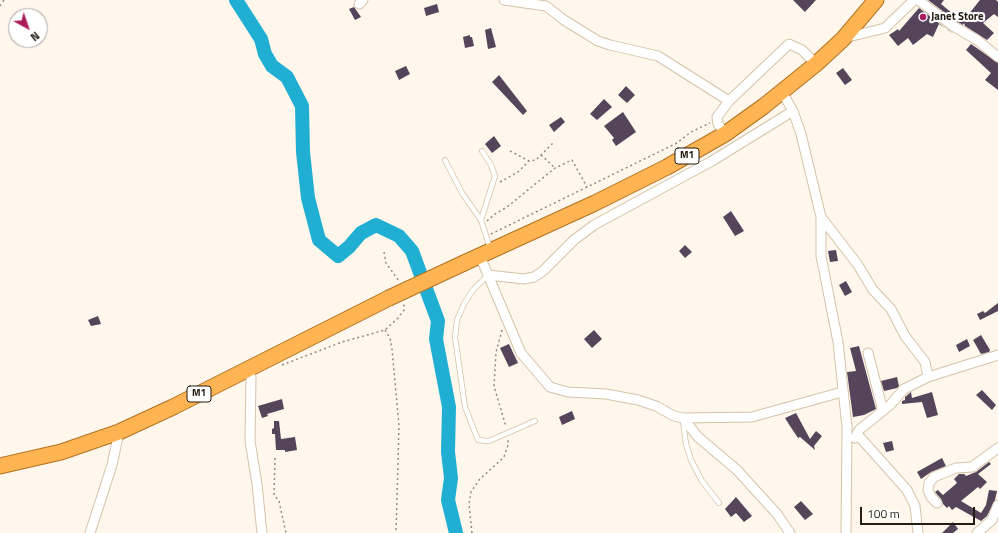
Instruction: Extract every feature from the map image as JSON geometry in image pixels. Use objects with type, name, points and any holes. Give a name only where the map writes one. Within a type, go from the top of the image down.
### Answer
[{"type":"highway","name":"M1","points":[[0,466],[61,452],[119,432],[248,370],[389,298],[543,228],[666,167],[721,129],[752,116],[816,64],[842,39],[876,0]]},
{"type":"street","points":[[504,0],[546,6],[598,40],[610,45],[658,56],[729,101]]},
{"type":"street","points":[[842,39],[885,28],[914,0]]},
{"type":"street","points":[[918,0],[953,26],[977,40],[998,57]]},
{"type":"street","points":[[721,129],[717,117],[729,101],[789,44],[802,50],[816,64]]},
{"type":"street","points":[[782,92],[793,111],[809,161],[821,217],[821,256],[838,342],[842,392],[847,427],[848,452],[846,533]]},
{"type":"street","points":[[488,274],[524,279],[534,277],[543,271],[574,240],[594,225],[712,161],[793,111]]},
{"type":"street","points":[[821,217],[858,266],[870,286],[891,309],[905,336],[925,362],[928,377]]},
{"type":"street","points":[[486,254],[488,274],[504,316],[521,353],[550,387],[568,392],[606,394],[638,400],[656,406],[674,416],[683,418],[752,417],[842,392]]},
{"type":"street","points":[[868,353],[883,412]]},
{"type":"street","points":[[848,452],[856,434],[883,412],[904,389],[928,377],[998,355]]},
{"type":"street","points":[[248,370],[251,377],[250,441],[257,484],[262,533]]},
{"type":"street","points":[[683,418],[698,437],[738,470],[777,514],[790,533]]},
{"type":"street","points":[[90,533],[112,465],[119,432]]},
{"type":"street","points":[[856,434],[907,490],[915,506],[918,533]]},
{"type":"street","points":[[937,503],[931,497],[928,490],[929,483],[934,477],[956,468],[972,467],[998,448]]},
{"type":"street","points":[[977,533],[992,520],[998,505]]},
{"type":"lane","points":[[482,151],[492,165],[495,176],[488,196],[482,222]]},
{"type":"lane","points":[[445,160],[462,193],[482,222],[487,236],[486,254]]},
{"type":"lane","points":[[488,274],[473,290],[464,304],[457,320],[455,337],[465,407],[478,440],[489,441],[535,420]]},
{"type":"lane","points":[[683,418],[686,444],[691,460],[702,481],[719,503]]},
{"type":"path","points":[[0,6],[4,0]]},
{"type":"path","points":[[487,236],[677,143],[691,132],[709,123],[721,129]]},
{"type":"path","points":[[510,151],[529,161],[536,160],[553,143]]},
{"type":"path","points":[[541,155],[555,168]]},
{"type":"path","points":[[482,222],[555,168],[572,160],[587,187]]},
{"type":"path","points":[[492,186],[518,172],[529,161]]},
{"type":"path","points":[[472,533],[469,504],[471,492],[479,480],[504,457],[508,445],[508,433],[499,409],[494,386],[496,352],[500,340],[504,316]]},
{"type":"path","points":[[385,330],[390,338],[392,349],[399,426],[396,533]]},
{"type":"path","points":[[275,458],[274,495],[279,501],[286,533]]},
{"type":"building","points":[[793,0],[816,0],[805,12]]},
{"type":"building","points":[[928,0],[944,0],[941,4],[958,18],[964,11],[968,15],[980,0],[996,0],[998,2],[998,17],[994,14],[983,23],[994,33],[987,40],[965,26],[964,23],[963,25],[956,21]]},
{"type":"building","points":[[437,4],[439,12],[426,16],[424,8]]},
{"type":"building","points":[[354,7],[361,17],[355,20],[349,9]]},
{"type":"building","points":[[919,8],[946,28],[939,24],[933,37],[927,34],[913,45],[908,38],[898,46],[889,35],[898,29],[899,31]]},
{"type":"building","points":[[491,28],[496,47],[488,49],[485,30]]},
{"type":"building","points":[[470,35],[474,46],[465,48],[463,37]]},
{"type":"building","points":[[971,44],[998,63],[998,90],[985,80],[991,73],[966,50]]},
{"type":"building","points":[[406,66],[410,74],[399,80],[395,71]]},
{"type":"building","points":[[843,68],[852,80],[845,85],[836,73]]},
{"type":"building","points":[[499,75],[527,111],[523,115],[492,82]]},
{"type":"building","points":[[626,86],[635,95],[627,103],[618,95]]},
{"type":"building","points":[[604,99],[612,107],[597,120],[590,114]]},
{"type":"building","points":[[623,112],[636,132],[616,146],[612,140],[614,138],[604,126]]},
{"type":"building","points":[[561,117],[565,122],[554,132],[549,125]]},
{"type":"building","points":[[494,136],[501,146],[492,153],[485,144]]},
{"type":"building","points":[[731,211],[744,231],[735,236],[723,217]]},
{"type":"building","points":[[685,245],[692,252],[685,258],[679,251]]},
{"type":"building","points":[[836,250],[838,261],[830,262],[828,251]]},
{"type":"building","points":[[846,281],[852,292],[845,296],[839,285]]},
{"type":"building","points":[[998,303],[998,311],[980,320],[977,314],[983,311],[985,313]]},
{"type":"building","points":[[98,316],[101,324],[91,326],[88,320]]},
{"type":"building","points":[[594,330],[602,339],[592,348],[584,339]]},
{"type":"building","points":[[981,335],[990,350],[989,352],[981,354],[973,340]]},
{"type":"building","points":[[967,339],[970,346],[959,352],[956,345]]},
{"type":"building","points":[[509,344],[518,363],[509,367],[500,348]]},
{"type":"building","points":[[859,346],[876,409],[864,415],[853,417],[847,372],[856,371],[850,348]]},
{"type":"building","points":[[897,377],[899,386],[897,388],[884,391],[881,381]]},
{"type":"building","points":[[982,390],[996,405],[992,410],[976,395]]},
{"type":"building","points":[[911,392],[912,398],[932,392],[938,415],[927,418],[922,402],[902,404],[905,397]]},
{"type":"building","points":[[282,399],[284,409],[267,414],[268,416],[262,418],[258,406]]},
{"type":"building","points":[[572,411],[575,419],[562,425],[559,417]]},
{"type":"building","points":[[796,413],[810,439],[816,431],[822,436],[814,446],[815,450],[800,437],[798,438],[785,418]]},
{"type":"building","points":[[274,421],[279,421],[281,439],[295,437],[297,450],[285,452],[285,450],[276,450],[275,434],[272,434]]},
{"type":"building","points":[[892,441],[894,450],[886,452],[883,443]]},
{"type":"building","points":[[942,458],[946,466],[931,472],[921,479],[917,472]]},
{"type":"building","points":[[989,462],[991,464],[978,474],[987,482],[980,489],[978,487],[961,501],[981,513],[986,505],[989,490],[997,491],[995,500],[987,516],[981,521],[956,507],[952,510],[949,506],[947,508],[943,504],[935,492],[938,490],[943,495],[957,483],[954,479],[959,474],[964,474],[966,476],[976,472]]},
{"type":"building","points":[[736,497],[752,516],[744,522],[736,513],[731,517],[725,509]]},
{"type":"building","points":[[801,501],[813,514],[805,520],[794,507]]},
{"type":"building","points":[[953,522],[958,529],[953,533],[942,533]]},
{"type":"waterway","points":[[236,0],[261,39],[265,54],[272,66],[287,77],[302,106],[303,152],[308,198],[319,240],[338,256],[349,247],[361,233],[376,225],[399,236],[412,251],[438,321],[436,339],[449,407],[448,452],[451,478],[448,500],[456,533]]},
{"type":"place","name":"Janet Store","points":[[923,17]]}]
